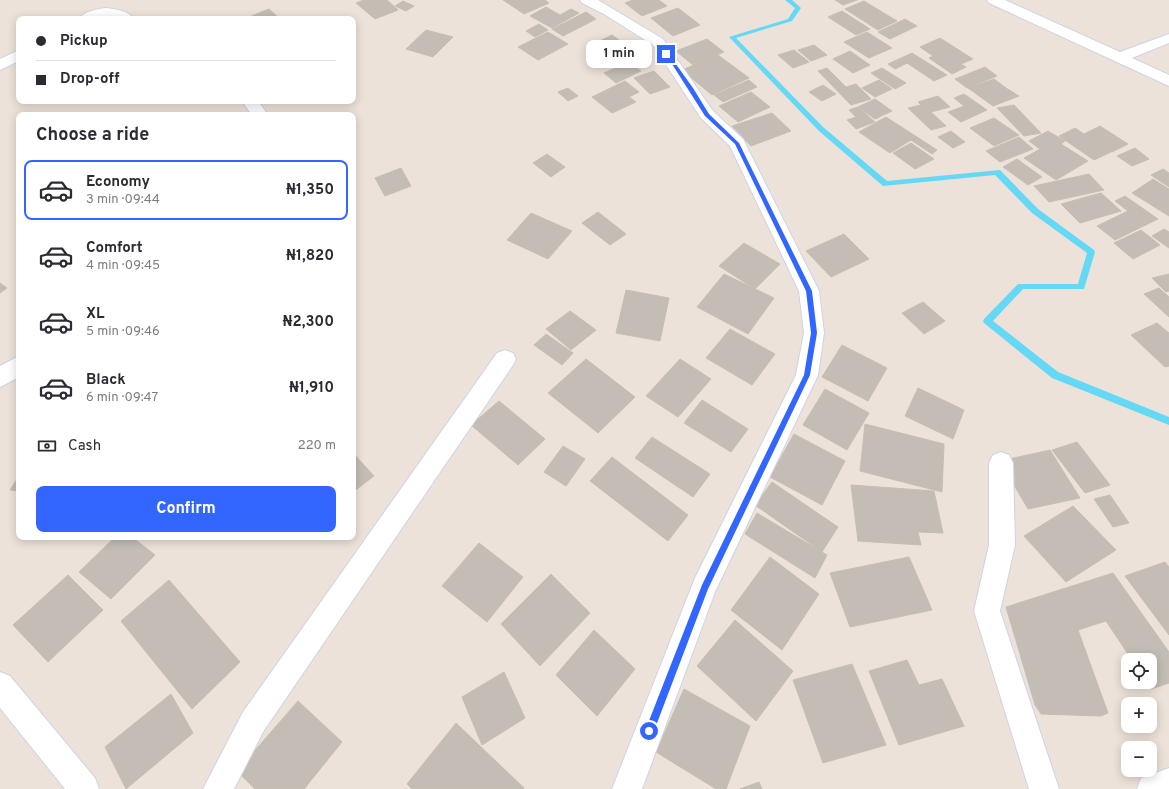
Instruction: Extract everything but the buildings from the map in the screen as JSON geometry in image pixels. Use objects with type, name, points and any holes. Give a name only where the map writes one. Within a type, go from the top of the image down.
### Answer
[{"type":"street","points":[[586,0],[609,11],[658,42],[691,88],[707,114],[737,143],[809,291],[814,333],[807,375],[704,587],[627,789]]},
{"type":"street","points":[[994,0],[1169,81]]},
{"type":"street","points":[[94,16],[105,12],[115,12],[122,16]]},
{"type":"street","points":[[1119,58],[1169,38]]},
{"type":"street","points":[[0,65],[16,57]]},
{"type":"street","points":[[218,789],[253,722],[505,359]]},
{"type":"street","points":[[0,378],[16,367]]},
{"type":"street","points":[[1001,463],[1002,545],[987,611],[1044,789]]},
{"type":"street","points":[[0,686],[84,789]]},
{"type":"street","points":[[1152,789],[1169,783]]},
{"type":"waterway","points":[[788,0],[798,8],[790,20],[732,37],[821,129],[886,184],[997,172],[1035,211],[1091,252],[1081,287],[1021,286],[987,321],[1055,375],[1169,421]]},
{"type":"route","points":[[649,731],[704,587],[807,375],[814,333],[809,291],[737,143],[707,114],[691,88],[666,54]]}]
